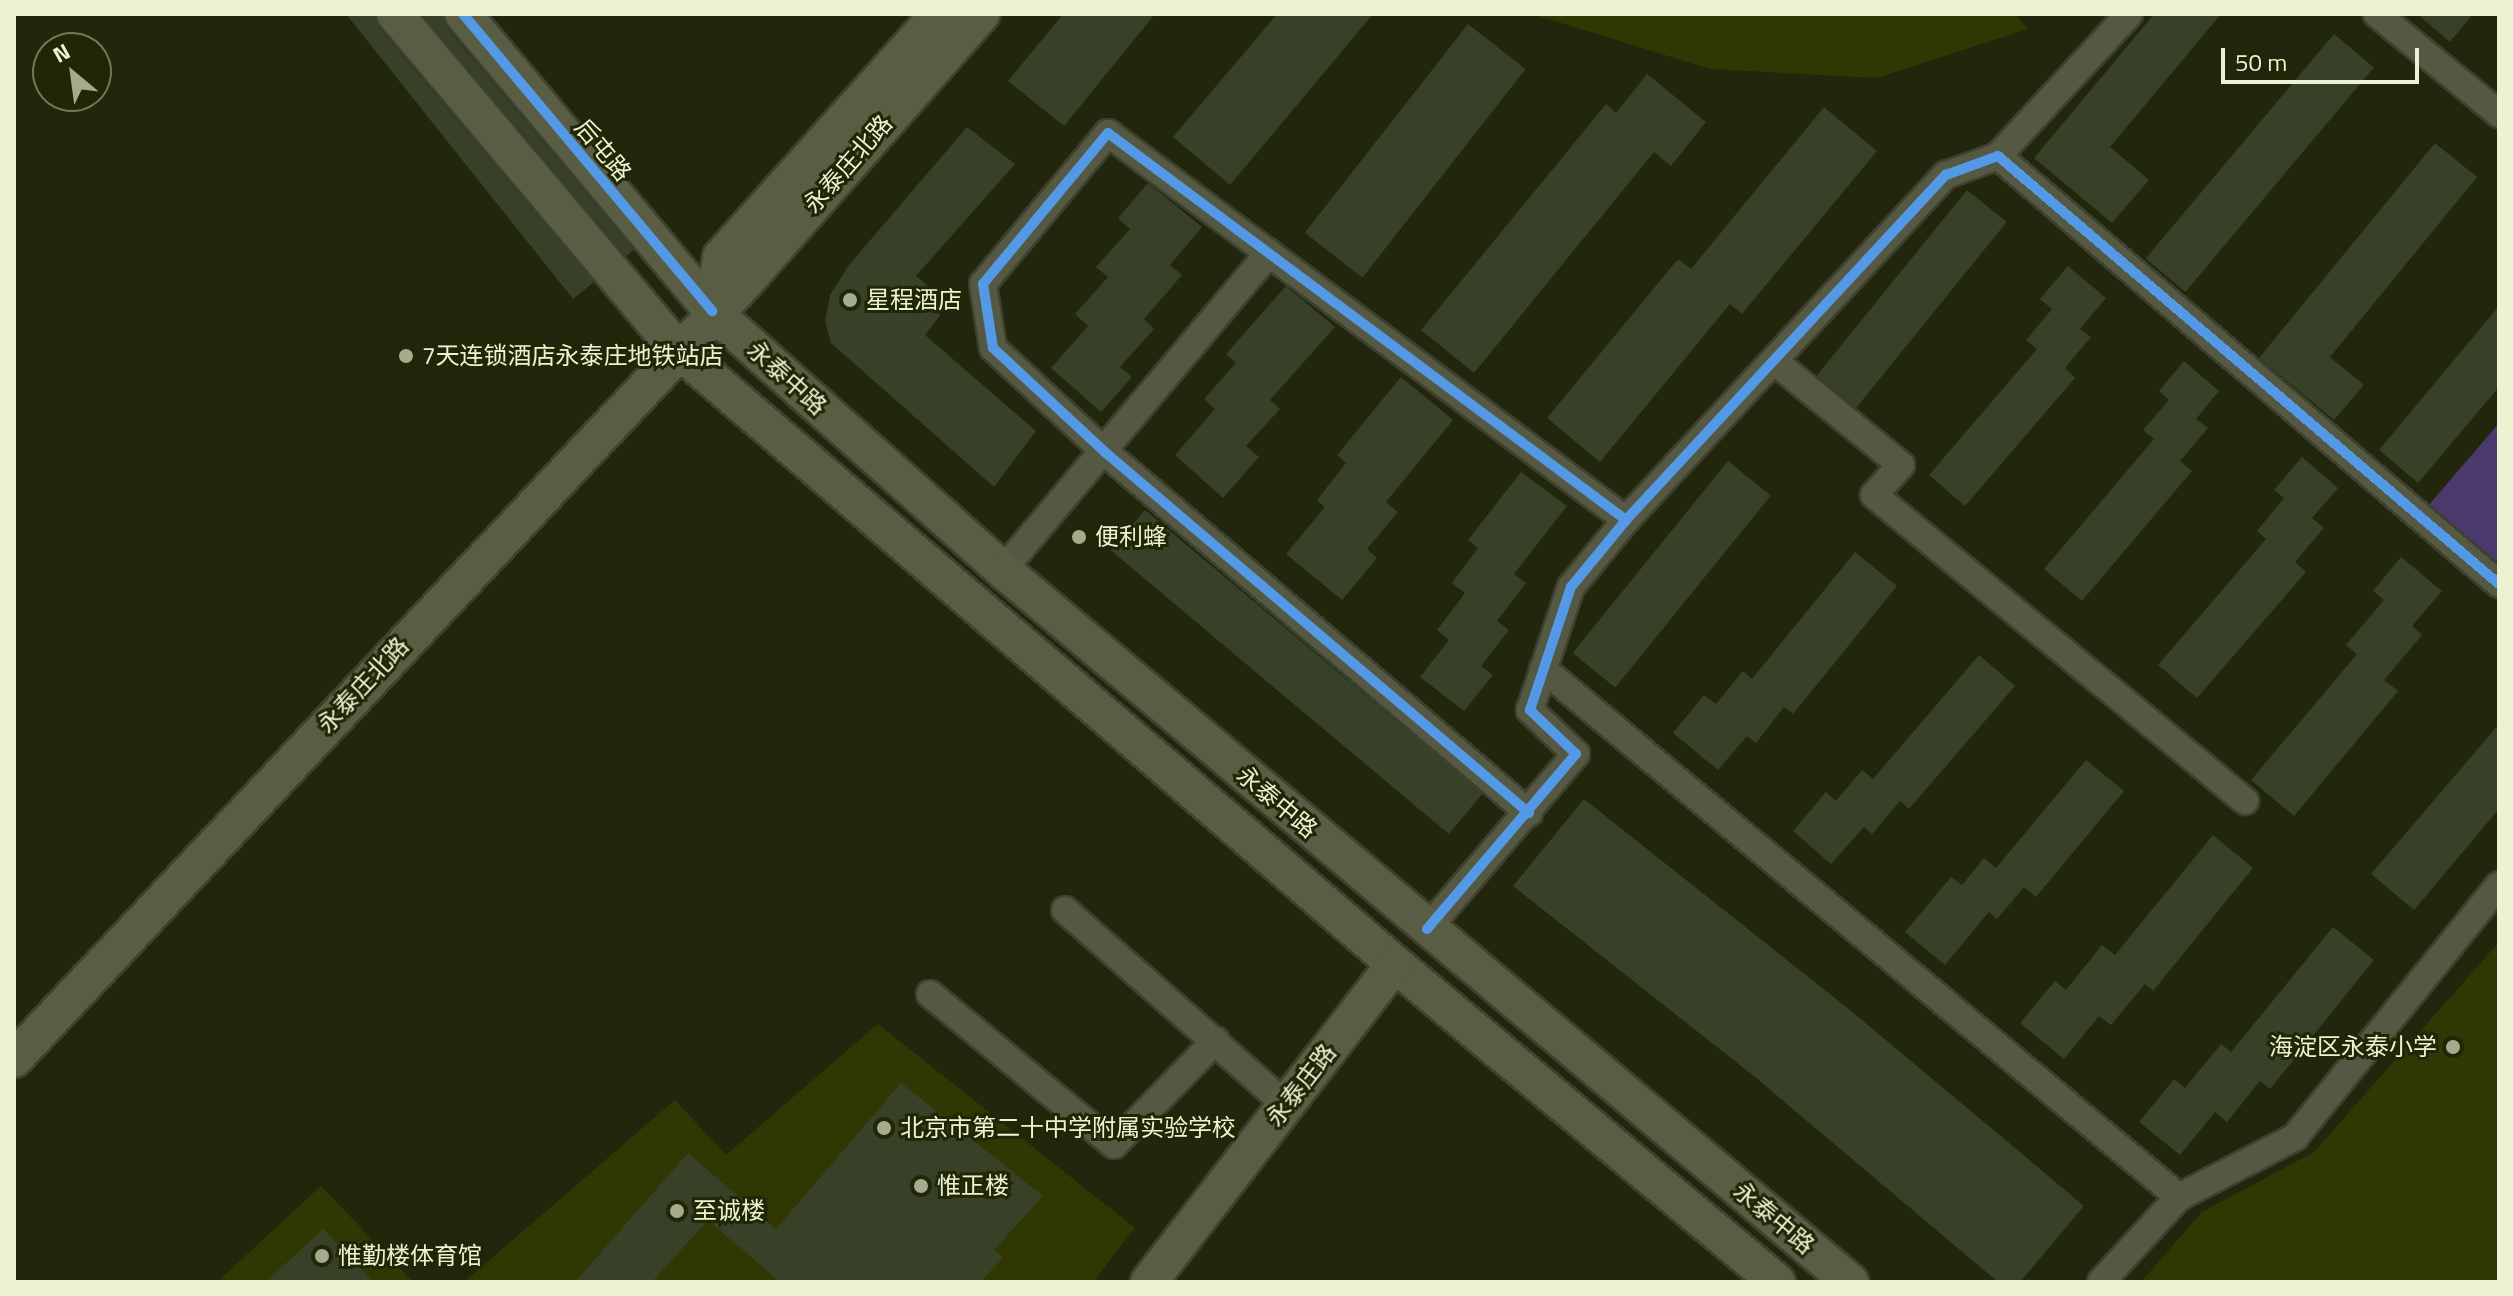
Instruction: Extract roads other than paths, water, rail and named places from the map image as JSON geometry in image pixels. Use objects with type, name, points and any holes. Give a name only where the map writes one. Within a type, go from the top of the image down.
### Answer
[{"type":"main road","points":[[395,14],[677,349]]},
{"type":"main road","name":"后屯路","points":[[463,14],[712,311]]},
{"type":"main road","name":"永泰庄北路","points":[[712,311],[721,257],[939,14]]},
{"type":"main road","name":"永泰庄北路","points":[[14,1059],[712,311],[746,281],[981,14]]},
{"type":"main road","name":"永泰中路","points":[[712,311],[1003,570],[1850,1282]]},
{"type":"main road","name":"永泰中路","points":[[677,349],[1395,964],[1777,1282]]},
{"type":"main road","name":"永泰庄路","points":[[1149,1282],[1395,964]]},
{"type":"street","points":[[1427,929],[1529,813],[1576,754],[1530,710],[1571,587],[1626,520],[1946,175],[1998,156],[2129,14]]},
{"type":"street","points":[[2377,14],[2499,114]]},
{"type":"street","points":[[1529,813],[1106,453],[993,348],[983,284],[1108,133],[1626,520]]},
{"type":"street","points":[[1998,156],[2499,584]]},
{"type":"street","points":[[1003,570],[1106,453],[1269,253]]},
{"type":"street","points":[[1774,361],[1901,465],[1874,495],[2245,801]]},
{"type":"street","points":[[1543,669],[2179,1197]]},
{"type":"street","points":[[2101,1282],[2179,1197],[2295,1137],[2499,885]]},
{"type":"street","points":[[1065,910],[1216,1040],[1286,1105]]},
{"type":"street","points":[[930,994],[1114,1145],[1216,1040]]},
{"type":"place","name":"星程酒店","points":[[850,300]]},
{"type":"place","name":"7天连锁酒店永泰庄地铁站店","points":[[406,356]]},
{"type":"place","name":"便利蜂","points":[[1079,537]]},
{"type":"place","name":"海淀区永泰小学","points":[[2453,1047]]},
{"type":"place","name":"北京市第二十中学附属实验学校","points":[[884,1128]]},
{"type":"place","name":"惟正楼","points":[[921,1186]]},
{"type":"place","name":"至诚楼","points":[[677,1211]]},
{"type":"place","name":"惟勤楼体育馆","points":[[322,1256]]}]
